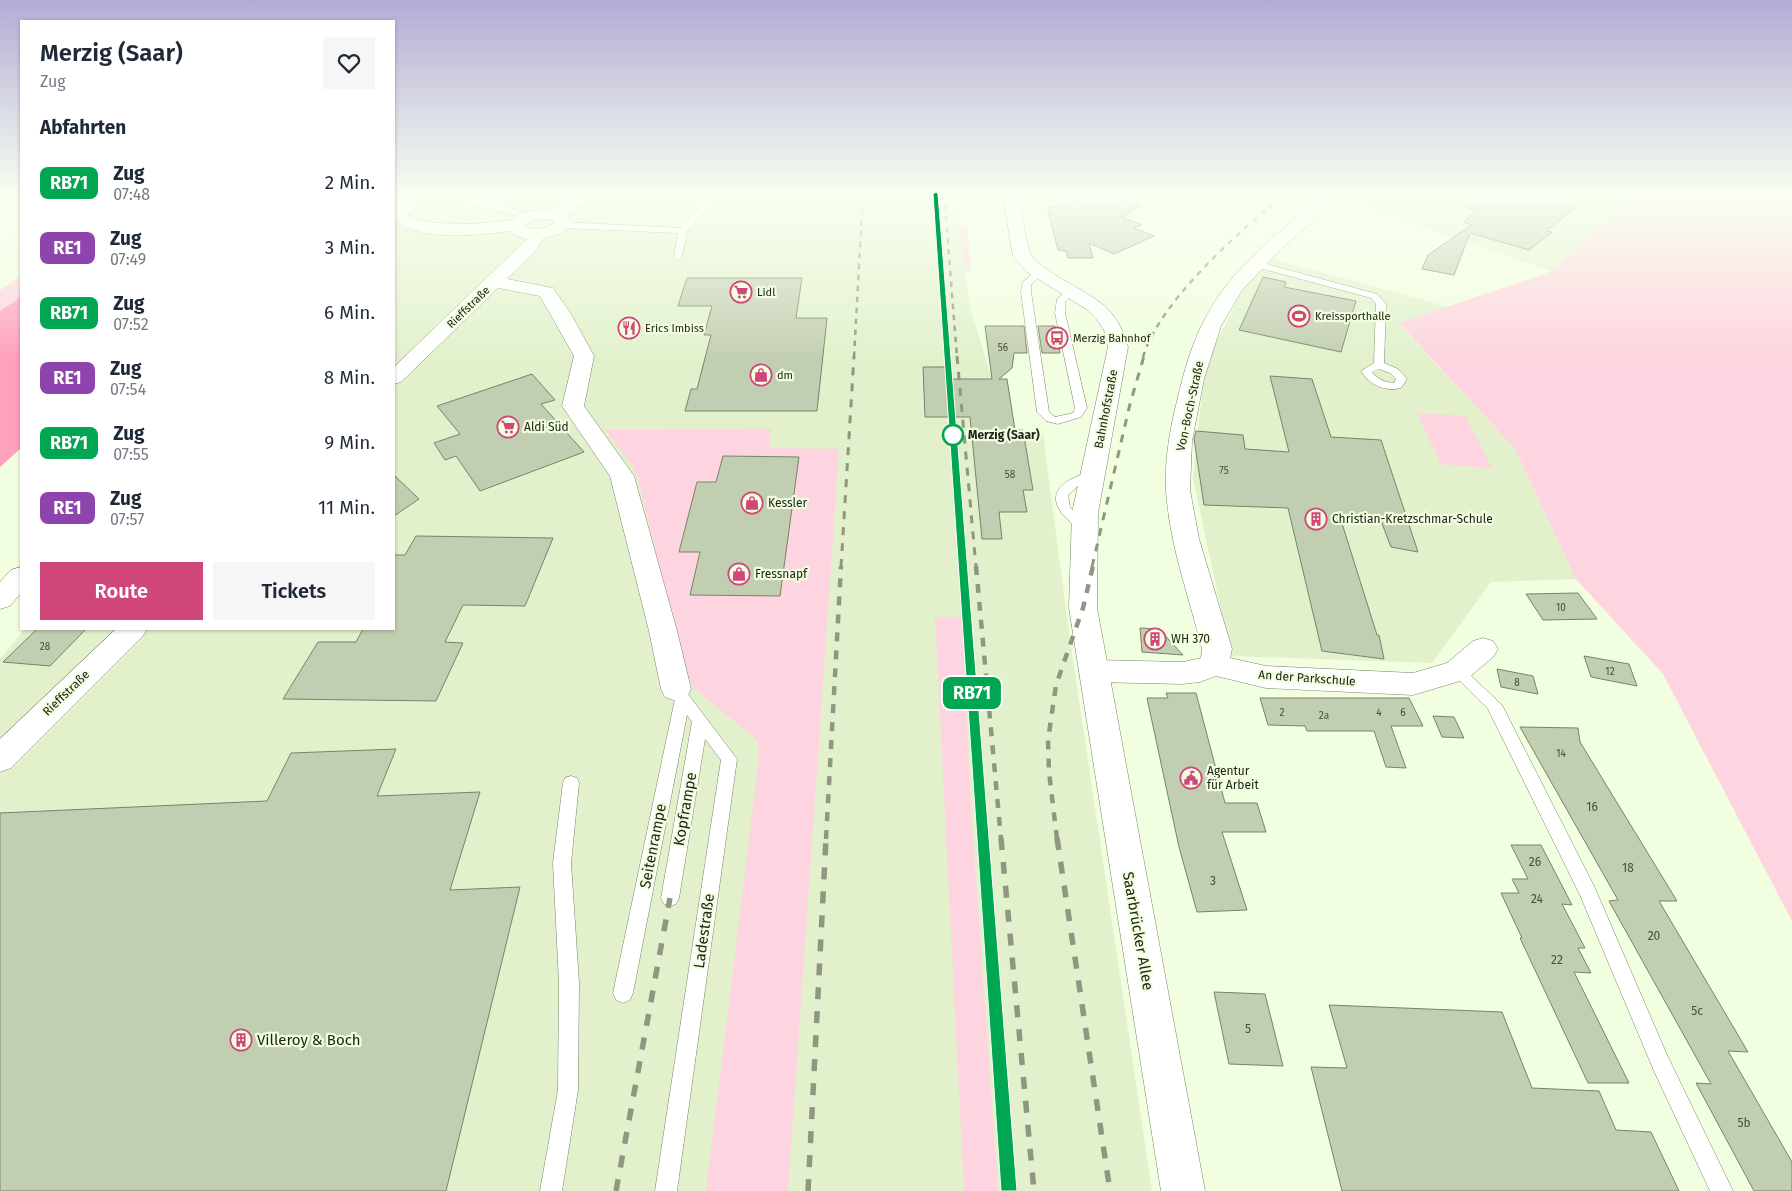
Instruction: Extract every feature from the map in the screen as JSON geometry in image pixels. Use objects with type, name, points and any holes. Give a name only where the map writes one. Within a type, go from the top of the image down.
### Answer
[{"type":"street","name":"Rieffstraße","points":[[395,377],[527,250]]},
{"type":"street","name":"Bahnhofstraße","points":[[1021,250],[1022,256],[1037,273],[1094,305],[1103,313],[1117,334],[1118,347],[1085,513],[1083,608],[1094,671]]},
{"type":"street","name":"Von-Boch-Straße","points":[[1214,664],[1217,648],[1186,538],[1179,501],[1178,461],[1182,428],[1200,355],[1224,303],[1255,264],[1271,250]]},
{"type":"street","points":[[493,282],[546,292],[561,314],[584,356],[573,406],[622,476],[679,693]]},
{"type":"street","points":[[0,600],[20,577]]},
{"type":"street","name":"Rieffstraße","points":[[0,759],[133,630]]},
{"type":"street","name":"An der Parkschule","points":[[1214,664],[1266,677],[1413,684],[1457,671],[1483,648]]},
{"type":"street","points":[[1094,671],[1183,673],[1200,671],[1214,664]]},
{"type":"street","name":"Saarbrücker Allee","points":[[1094,671],[1183,1191]]},
{"type":"lane","points":[[678,257],[679,250]]},
{"type":"lane","points":[[1255,264],[1314,278],[1374,296],[1381,304],[1379,366]]},
{"type":"lane","points":[[1037,273],[1026,284],[1026,292],[1042,410],[1045,417],[1053,420],[1061,420],[1077,415],[1081,408],[1060,313],[1060,301],[1070,292]]},
{"type":"lane","points":[[1457,671],[1494,705],[1588,892],[1661,1064],[1722,1191]]},
{"type":"lane","name":"Ladestraße","points":[[666,1191],[729,759],[679,693]]},
{"type":"lane","name":"Seitenrampe","points":[[623,993],[679,693]]},
{"type":"lane","name":"Kopframpe","points":[[670,898],[700,721]]},
{"type":"lane","points":[[551,1191],[568,1090],[569,983],[562,863],[571,783]]},
{"type":"shaded area","points":[[395,250],[962,250],[964,266],[971,266],[972,273],[965,273],[970,307],[1001,410],[988,429],[1043,434],[1069,633],[1152,1191],[0,1191],[0,659],[24,630],[395,630]]},
{"type":"shaded area","points":[[962,250],[969,250],[971,266],[964,266]]},
{"type":"shaded area","points":[[1488,250],[1576,250],[1553,272]]},
{"type":"shaded area","points":[[1576,250],[1792,250],[1792,921],[1663,674],[1576,579],[1515,449],[1399,323],[1553,271]]},
{"type":"shaded area","points":[[1269,258],[1449,307],[1399,324],[1515,449],[1576,579],[1491,582],[1432,663],[1231,656],[1193,478],[1205,365],[1246,283]]},
{"type":"shaded area","points":[[20,277],[20,298],[0,311],[0,290]]},
{"type":"shaded area","points":[[20,298],[20,449],[0,467],[0,311]]},
{"type":"shaded area","points":[[1417,413],[1465,416],[1492,468],[1441,464]]},
{"type":"shaded area","points":[[771,429],[769,448],[839,449],[788,1191],[706,1191],[759,757],[758,741],[696,690],[685,674],[639,483],[632,465],[605,430]]},
{"type":"shaded area","points":[[935,617],[962,617],[970,794],[998,1191],[964,1191]]},
{"type":"building","points":[[1058,250],[1091,250],[1093,258],[1068,258],[1066,251]]},
{"type":"building","points":[[1104,250],[1124,250],[1114,254]]},
{"type":"building","points":[[1436,250],[1464,250],[1454,275],[1422,269],[1428,255]]},
{"type":"building","name":"Kreissporthalle","points":[[1263,277],[1286,282],[1284,287],[1356,301],[1341,352],[1239,330]]},
{"type":"building","name":"dm","points":[[687,278],[802,278],[796,318],[827,318],[817,411],[685,411],[691,389],[697,389],[711,335],[704,335],[712,306],[678,306]]},
{"type":"building","points":[[985,326],[1024,326],[1027,353],[1014,353],[1012,368],[999,379],[1007,379],[1015,430],[1023,430],[1033,490],[1023,490],[1027,512],[999,512],[1002,539],[982,539],[970,417],[925,417],[923,367],[945,367],[946,379],[992,379]]},
{"type":"building","points":[[1038,326],[1055,326],[1060,353],[1042,353]]},
{"type":"building","name":"Aldi Süd","points":[[532,374],[555,400],[541,404],[584,452],[480,491],[456,456],[445,460],[434,443],[460,434],[437,406]]},
{"type":"building","name":"Christian-Kretzschmar-Schule","points":[[1270,376],[1312,379],[1331,437],[1381,440],[1418,552],[1391,547],[1381,521],[1340,517],[1377,635],[1379,635],[1384,659],[1322,651],[1288,508],[1204,505],[1194,439],[1196,431],[1243,435],[1245,449],[1289,452]]},
{"type":"building","points":[[723,456],[799,457],[780,596],[690,595],[700,552],[679,552],[697,482],[716,482]]},
{"type":"building","points":[[395,476],[419,499],[395,515]]},
{"type":"building","points":[[416,536],[553,538],[525,606],[463,605],[445,642],[463,643],[436,701],[283,699],[318,642],[356,642],[362,630],[395,630],[395,555],[405,555]]},
{"type":"building","points":[[1578,593],[1597,619],[1543,620],[1526,594]]},
{"type":"building","name":"WH 370","points":[[1140,628],[1159,629],[1183,655],[1142,652]]},
{"type":"building","points":[[36,630],[85,630],[50,666],[3,662]]},
{"type":"building","points":[[1584,656],[1629,664],[1637,686],[1591,677]]},
{"type":"building","points":[[1497,669],[1533,676],[1538,694],[1501,687]]},
{"type":"building","name":"Agentur für Arbeit","points":[[1166,693],[1196,693],[1225,803],[1257,803],[1266,832],[1222,832],[1247,910],[1197,912],[1179,847],[1147,698],[1168,698]]},
{"type":"building","points":[[1260,698],[1409,698],[1423,726],[1391,726],[1406,768],[1386,767],[1374,731],[1307,731],[1305,726],[1268,725]]},
{"type":"building","points":[[1433,716],[1454,717],[1464,738],[1442,737]]},
{"type":"building","points":[[1520,727],[1578,728],[1580,742],[1677,901],[1659,901],[1748,1052],[1728,1051],[1792,1162],[1792,1191],[1754,1191],[1696,1083],[1711,1084],[1609,901],[1618,900]]},
{"type":"building","name":"Villeroy & Boch","points":[[396,749],[377,796],[480,792],[450,890],[520,887],[446,1191],[0,1191],[0,813],[267,801],[291,753]]},
{"type":"building","points":[[1511,845],[1541,845],[1572,905],[1562,904],[1585,948],[1578,948],[1591,973],[1574,972],[1629,1083],[1588,1083],[1501,893],[1519,893],[1512,879],[1528,879]]},
{"type":"building","points":[[1214,992],[1265,994],[1283,1066],[1229,1064]]},
{"type":"building","points":[[1329,1005],[1502,1012],[1532,1088],[1599,1091],[1616,1130],[1651,1132],[1679,1191],[1342,1191],[1311,1067],[1347,1068]]},
{"type":"railway","points":[[854,357],[860,250]]},
{"type":"railway","points":[[939,250],[947,357]]},
{"type":"railway","points":[[948,250],[957,357]]},
{"type":"railway","points":[[1143,357],[1152,336],[1166,313],[1183,290],[1222,250]]},
{"type":"railway","points":[[841,567],[854,356]]},
{"type":"railway","points":[[947,356],[963,567]]},
{"type":"railway","points":[[957,356],[976,567]]},
{"type":"railway","points":[[1092,567],[1130,404],[1144,356]]},
{"type":"railway","points":[[826,839],[841,566]]},
{"type":"railway","points":[[963,566],[983,839]]},
{"type":"railway","points":[[976,566],[1001,839]]},
{"type":"railway","points":[[1057,839],[1049,772],[1048,740],[1056,685],[1083,608],[1093,566]]},
{"type":"railway","points":[[808,1191],[826,838]]},
{"type":"railway","points":[[983,838],[1009,1191]]},
{"type":"railway","points":[[1001,838],[1034,1191]]},
{"type":"railway","points":[[1057,838],[1110,1191]]},
{"type":"railway","points":[[616,1191],[670,898]]},
{"type":"train","name":"RB71","points":[[939,250],[1009,1191]]},
{"type":"place","name":"Lidl","points":[[741,292]]},
{"type":"place","name":"Kreissporthalle","points":[[1299,316]]},
{"type":"place","name":"Erics Imbiss","points":[[629,328]]},
{"type":"place","name":"Merzig Bahnhof","points":[[1057,338]]},
{"type":"place","name":"dm","points":[[761,375]]},
{"type":"place","name":"Aldi Süd","points":[[508,427]]},
{"type":"place","name":"Merzig (Saar)","points":[[953,435]]},
{"type":"place","name":"Kessler","points":[[752,503]]},
{"type":"place","name":"Christian-Kretzschmar-Schule","points":[[1316,519]]},
{"type":"place","name":"Fressnapf","points":[[739,574]]},
{"type":"place","name":"WH 370","points":[[1155,639]]},
{"type":"place","name":"Agentur für Arbeit","points":[[1191,778]]},
{"type":"place","name":"Villeroy & Boch","points":[[241,1040]]}]
